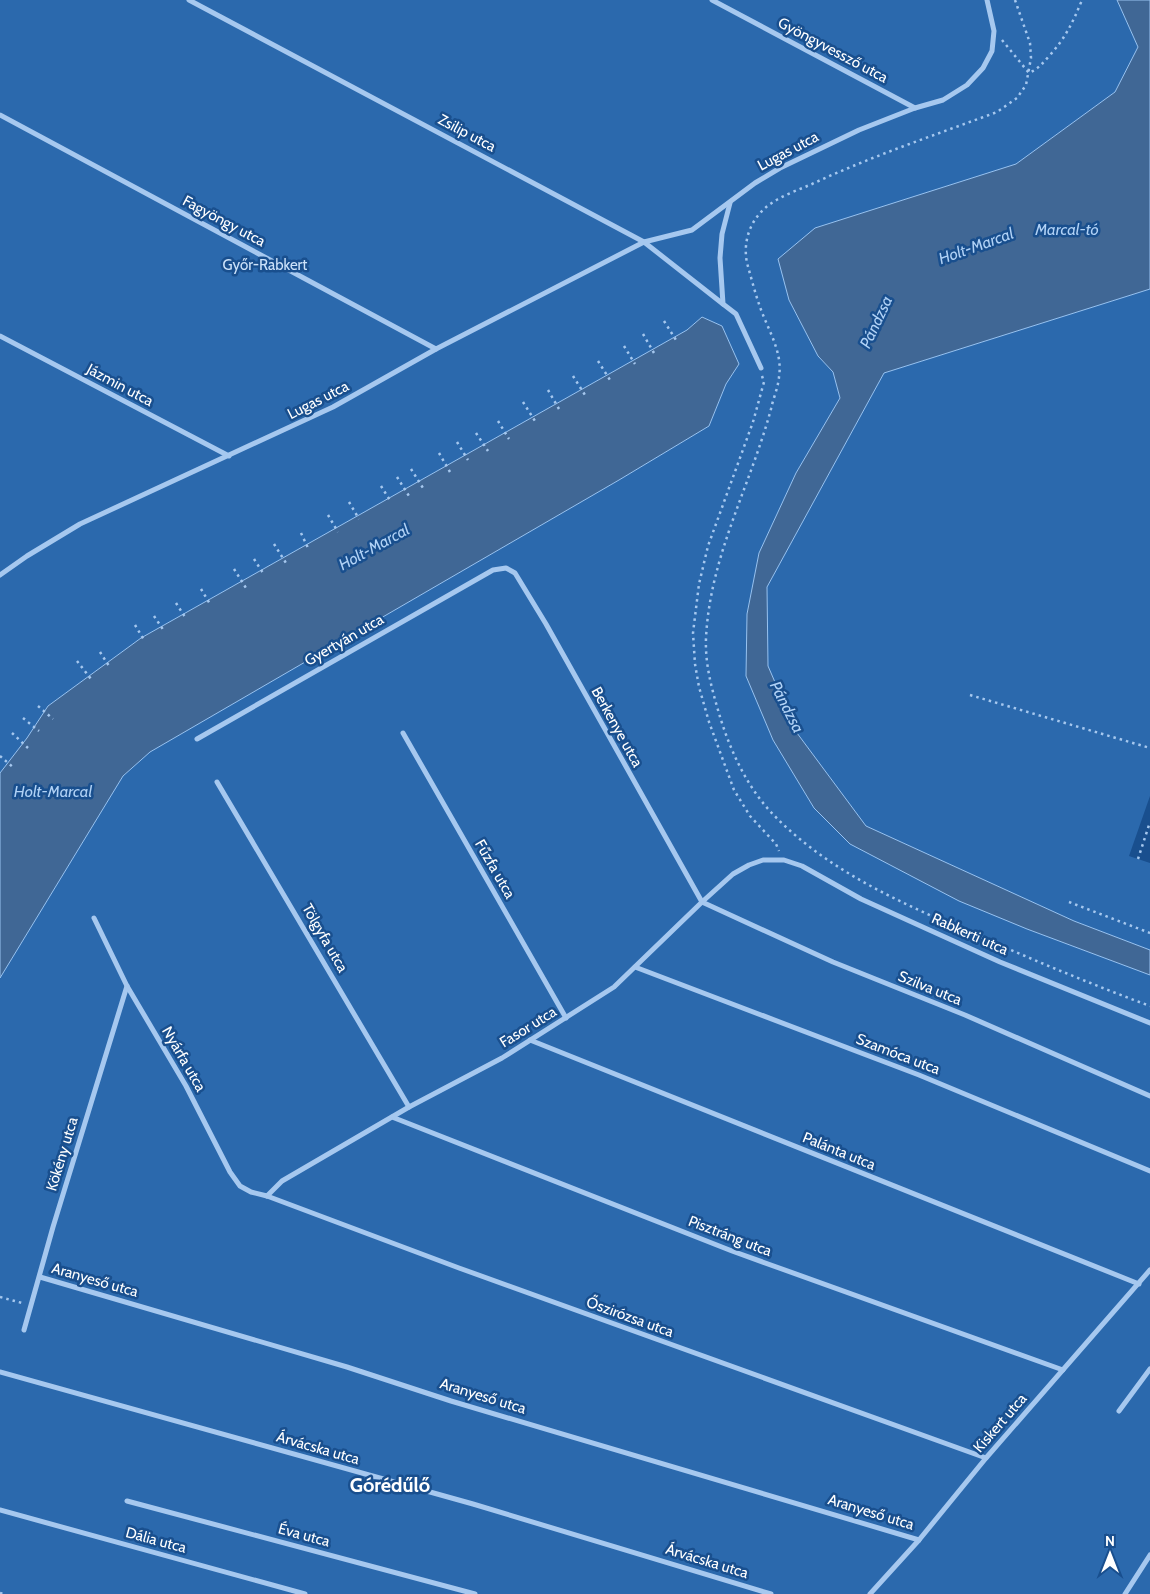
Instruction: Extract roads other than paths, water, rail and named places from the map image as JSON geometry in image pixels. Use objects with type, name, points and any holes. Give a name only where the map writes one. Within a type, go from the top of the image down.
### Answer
[{"type":"street","name":"Zsilip utca","points":[[189,0],[644,242],[723,304]]},
{"type":"street","name":"Gyöngyvessző utca","points":[[712,0],[915,108]]},
{"type":"street","name":"Lugas utca","points":[[0,575],[27,556],[80,524],[333,407],[436,349],[644,242],[692,230],[755,183],[780,168],[859,130],[915,108],[943,100],[967,85],[983,68],[992,51],[994,31],[987,0]]},
{"type":"street","name":"Fagyöngy utca","points":[[0,116],[436,349]]},
{"type":"street","points":[[730,203],[721,242],[720,258],[723,304],[736,314],[761,368]]},
{"type":"street","name":"Jázmin utca","points":[[0,336],[229,456]]},
{"type":"street","name":"Gyertyán utca","points":[[197,739],[493,570],[506,568]]},
{"type":"street","name":"Berkenye utca","points":[[506,568],[515,573],[546,624],[702,902]]},
{"type":"street","name":"Fűzfa utca","points":[[403,733],[566,1018]]},
{"type":"street","name":"Tölgyfa utca","points":[[217,782],[409,1107]]},
{"type":"street","name":"Fasor utca","points":[[267,1196],[282,1181],[409,1107],[502,1058],[614,987],[733,874],[763,860],[784,860]]},
{"type":"street","name":"Rabkerti utca","points":[[784,860],[802,866],[861,900],[992,958],[1150,1023]]},
{"type":"street","name":"Szilva utca","points":[[702,902],[833,962],[965,1015],[1150,1096]]},
{"type":"street","name":"Nyárfa utca","points":[[94,918],[128,986],[186,1086],[230,1172],[240,1186],[250,1192],[267,1196]]},
{"type":"street","name":"Szamóca utca","points":[[635,967],[919,1075],[1150,1171]]},
{"type":"street","name":"Kökény utca","points":[[24,1330],[53,1228],[128,986]]},
{"type":"street","name":"Palánta utca","points":[[530,1040],[1138,1284]]},
{"type":"street","name":"Pisztráng utca","points":[[392,1117],[732,1251],[1063,1370]]},
{"type":"street","name":"Őszirózsa utca","points":[[267,1196],[468,1272],[986,1458]]},
{"type":"street","name":"Kiskert utca","points":[[870,1594],[919,1540],[986,1458],[1150,1270]]},
{"type":"street","name":"Aranyeső utca","points":[[40,1277],[337,1364],[919,1540]]},
{"type":"street","points":[[1119,1411],[1150,1369]]},
{"type":"street","name":"Árvácska utca","points":[[0,1372],[473,1504],[771,1594]]},
{"type":"street","name":"Éva utca","points":[[127,1501],[476,1594]]},
{"type":"street","name":"Dália utca","points":[[0,1510],[305,1594]]},
{"type":"street","points":[[1125,1594],[1150,1555]]},
{"type":"water","name":"Marcal-tó","points":[[1117,0],[1150,0],[1150,289],[884,373],[767,587],[768,666],[797,733],[866,826],[1074,921],[1150,950],[1150,975],[1027,929],[959,901],[850,844],[814,808],[773,740],[746,676],[747,614],[759,553],[796,473],[840,398],[833,372],[818,356],[789,300],[778,259],[815,228],[1016,164],[1115,92],[1138,47]]},
{"type":"water","name":"Holt-Marcal","points":[[702,317],[722,326],[739,364],[726,384],[709,426],[150,752],[123,776],[0,978],[0,773],[27,738],[48,706],[141,638],[687,330]]},
{"type":"district","name":"Górédűlő","points":[[390,1485]]},
{"type":"park label","name":"Győr-Rabkert","points":[[265,265]]},
{"type":"water label","name":"Pándzsa","points":[[876,322]]},
{"type":"water label","name":"Pándzsa","points":[[787,707]]}]
